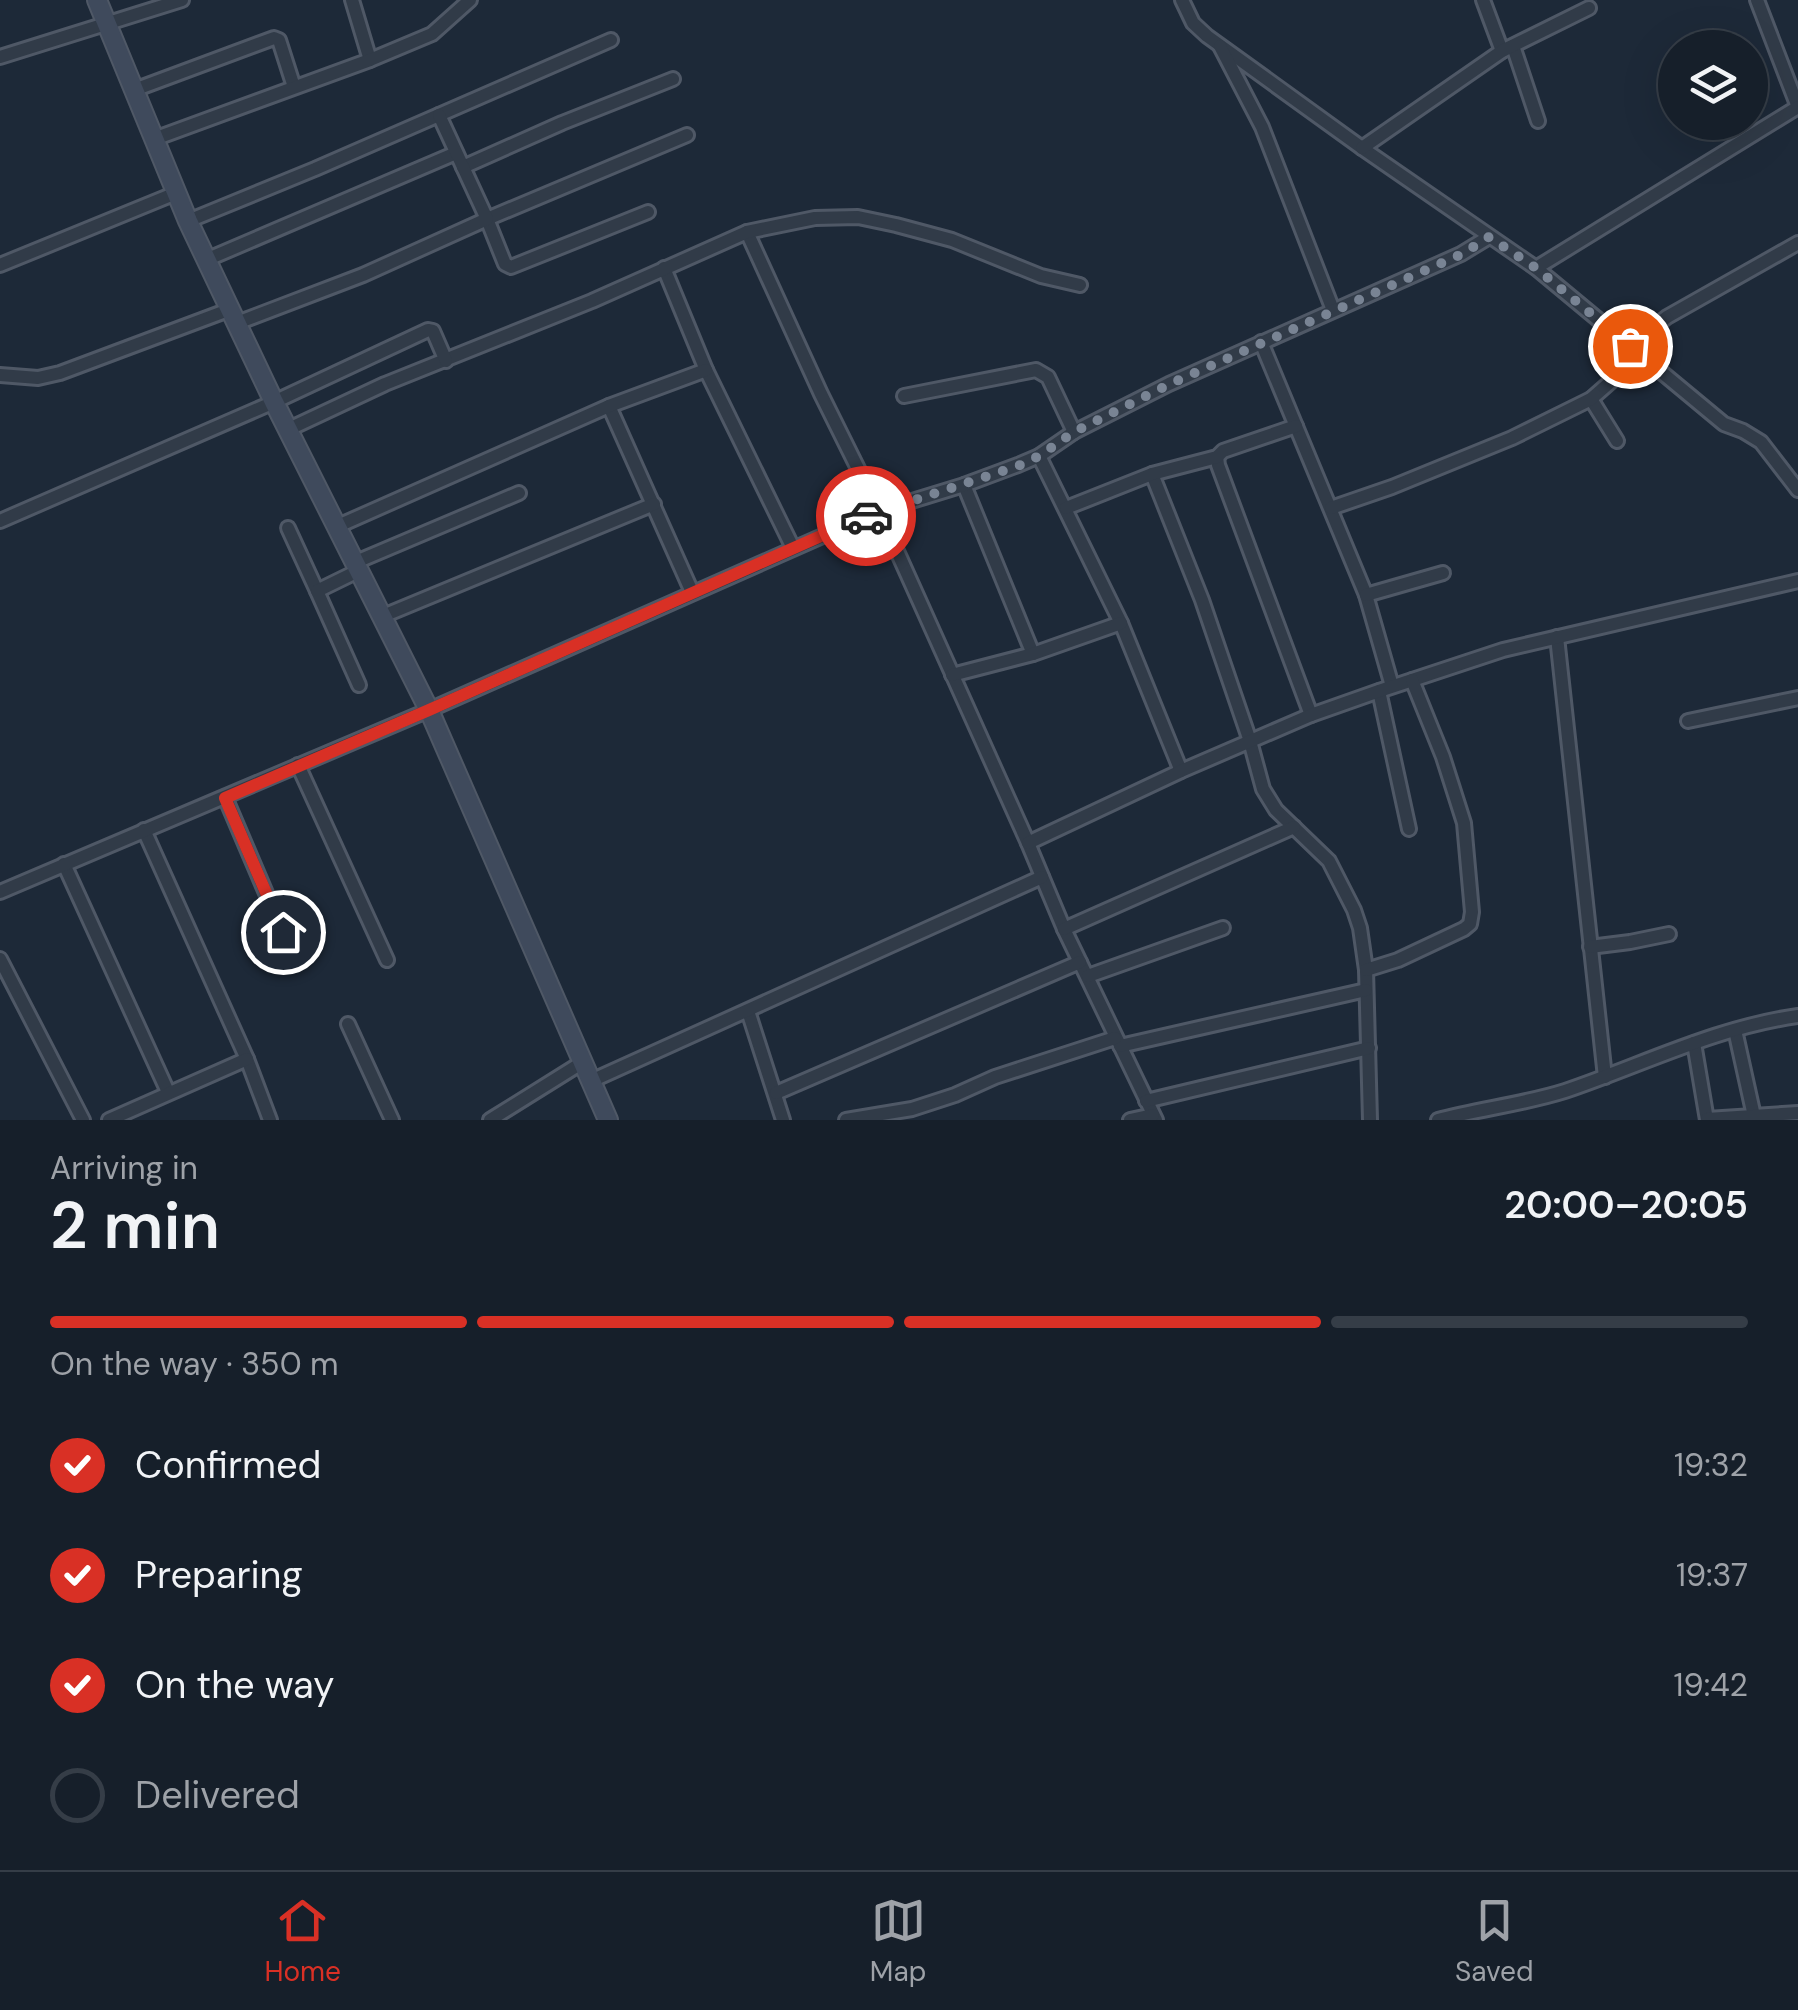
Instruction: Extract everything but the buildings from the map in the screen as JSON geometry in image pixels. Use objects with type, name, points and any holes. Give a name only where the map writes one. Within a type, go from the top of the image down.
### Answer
[{"type":"street","points":[[97,0],[188,221],[429,710],[608,1120]]},
{"type":"street","points":[[0,57],[182,0]]},
{"type":"street","points":[[352,0],[370,60]]},
{"type":"street","points":[[154,139],[432,34],[470,0]]},
{"type":"street","points":[[1182,0],[1193,23],[1219,44],[1536,268],[1724,424],[1762,442],[1798,490]]},
{"type":"street","points":[[1483,0],[1538,121]]},
{"type":"street","points":[[1536,268],[1798,107],[1757,0]]},
{"type":"street","points":[[1362,148],[1507,48],[1588,8]]},
{"type":"street","points":[[134,90],[274,38],[279,40],[294,87]]},
{"type":"street","points":[[188,221],[611,40]]},
{"type":"street","points":[[1219,44],[1266,137],[1333,310]]},
{"type":"street","points":[[463,168],[673,78]]},
{"type":"street","points":[[439,116],[505,264],[511,267],[648,212]]},
{"type":"street","points":[[0,375],[38,378],[60,373],[362,275],[687,134]]},
{"type":"street","points":[[208,259],[456,152]]},
{"type":"street","points":[[0,264],[176,193]]},
{"type":"street","points":[[289,430],[385,384],[592,301],[747,232],[815,218],[858,217],[952,240],[1041,276],[1080,285]]},
{"type":"street","points":[[747,232],[878,511],[1064,930],[1154,1118],[1130,1120]]},
{"type":"street","points":[[0,892],[429,710],[878,511],[964,485],[1039,456],[1074,432],[1261,342],[1462,254],[1489,237]]},
{"type":"street","points":[[1331,508],[1496,444],[1590,399],[1666,317],[1798,243]]},
{"type":"street","points":[[664,268],[706,370],[793,548]]},
{"type":"street","points":[[0,521],[428,330],[436,335],[446,360]]},
{"type":"street","points":[[1261,342],[1366,594],[1386,688],[1408,829]]},
{"type":"street","points":[[338,526],[609,406],[706,370]]},
{"type":"street","points":[[904,396],[1036,370],[1048,376],[1074,432]]},
{"type":"street","points":[[1590,399],[1617,441]]},
{"type":"street","points":[[609,406],[692,592]]},
{"type":"street","points":[[1066,508],[1152,474],[1217,457],[1223,451],[1296,426]]},
{"type":"street","points":[[1039,456],[1121,622],[1181,771]]},
{"type":"street","points":[[1217,457],[1311,715]]},
{"type":"street","points":[[1152,474],[1202,600],[1264,789],[1276,810],[1329,861],[1346,890],[1360,928],[1366,970],[1370,1120]]},
{"type":"street","points":[[964,485],[1034,654]]},
{"type":"street","points":[[317,591],[358,566],[520,493]]},
{"type":"street","points":[[383,616],[654,504]]},
{"type":"street","points":[[288,528],[359,685]]},
{"type":"street","points":[[1366,594],[1443,573]]},
{"type":"street","points":[[1028,843],[1181,771],[1311,715],[1386,688],[1502,650],[1798,581]]},
{"type":"street","points":[[952,675],[1034,654],[1121,622]]},
{"type":"street","points":[[1557,637],[1604,1077]]},
{"type":"street","points":[[1366,970],[1398,960],[1464,929],[1470,924],[1472,912],[1464,823],[1412,680]]},
{"type":"street","points":[[1688,721],[1798,698]]},
{"type":"street","points":[[298,764],[388,960]]},
{"type":"street","points":[[225,798],[283,932]]},
{"type":"street","points":[[1064,930],[1294,827]]},
{"type":"street","points":[[144,830],[270,1120]]},
{"type":"street","points":[[64,864],[168,1092]]},
{"type":"street","points":[[591,1081],[1042,877]]},
{"type":"street","points":[[1088,976],[1222,928]]},
{"type":"street","points":[[1590,946],[1669,934]]},
{"type":"street","points":[[0,959],[83,1120]]},
{"type":"street","points":[[776,1094],[1080,962]]},
{"type":"street","points":[[846,1120],[912,1109],[995,1078],[1117,1042],[1366,990]]},
{"type":"street","points":[[748,1011],[783,1120]]},
{"type":"street","points":[[1438,1120],[1485,1114],[1558,1093],[1694,1043],[1762,1022],[1798,1016]]},
{"type":"street","points":[[348,1024],[392,1120]]},
{"type":"street","points":[[1735,1030],[1754,1116]]},
{"type":"street","points":[[1694,1043],[1707,1120],[1798,1113]]},
{"type":"street","points":[[1146,1101],[1369,1048]]},
{"type":"street","points":[[109,1120],[246,1060]]},
{"type":"street","points":[[490,1120],[583,1062]]},
{"type":"way so far","points":[[866,516],[1018,466],[1074,432],[1170,384],[1462,254],[1489,237],[1536,268],[1630,346]]},
{"type":"route","points":[[283,932],[225,798],[866,516]]}]
